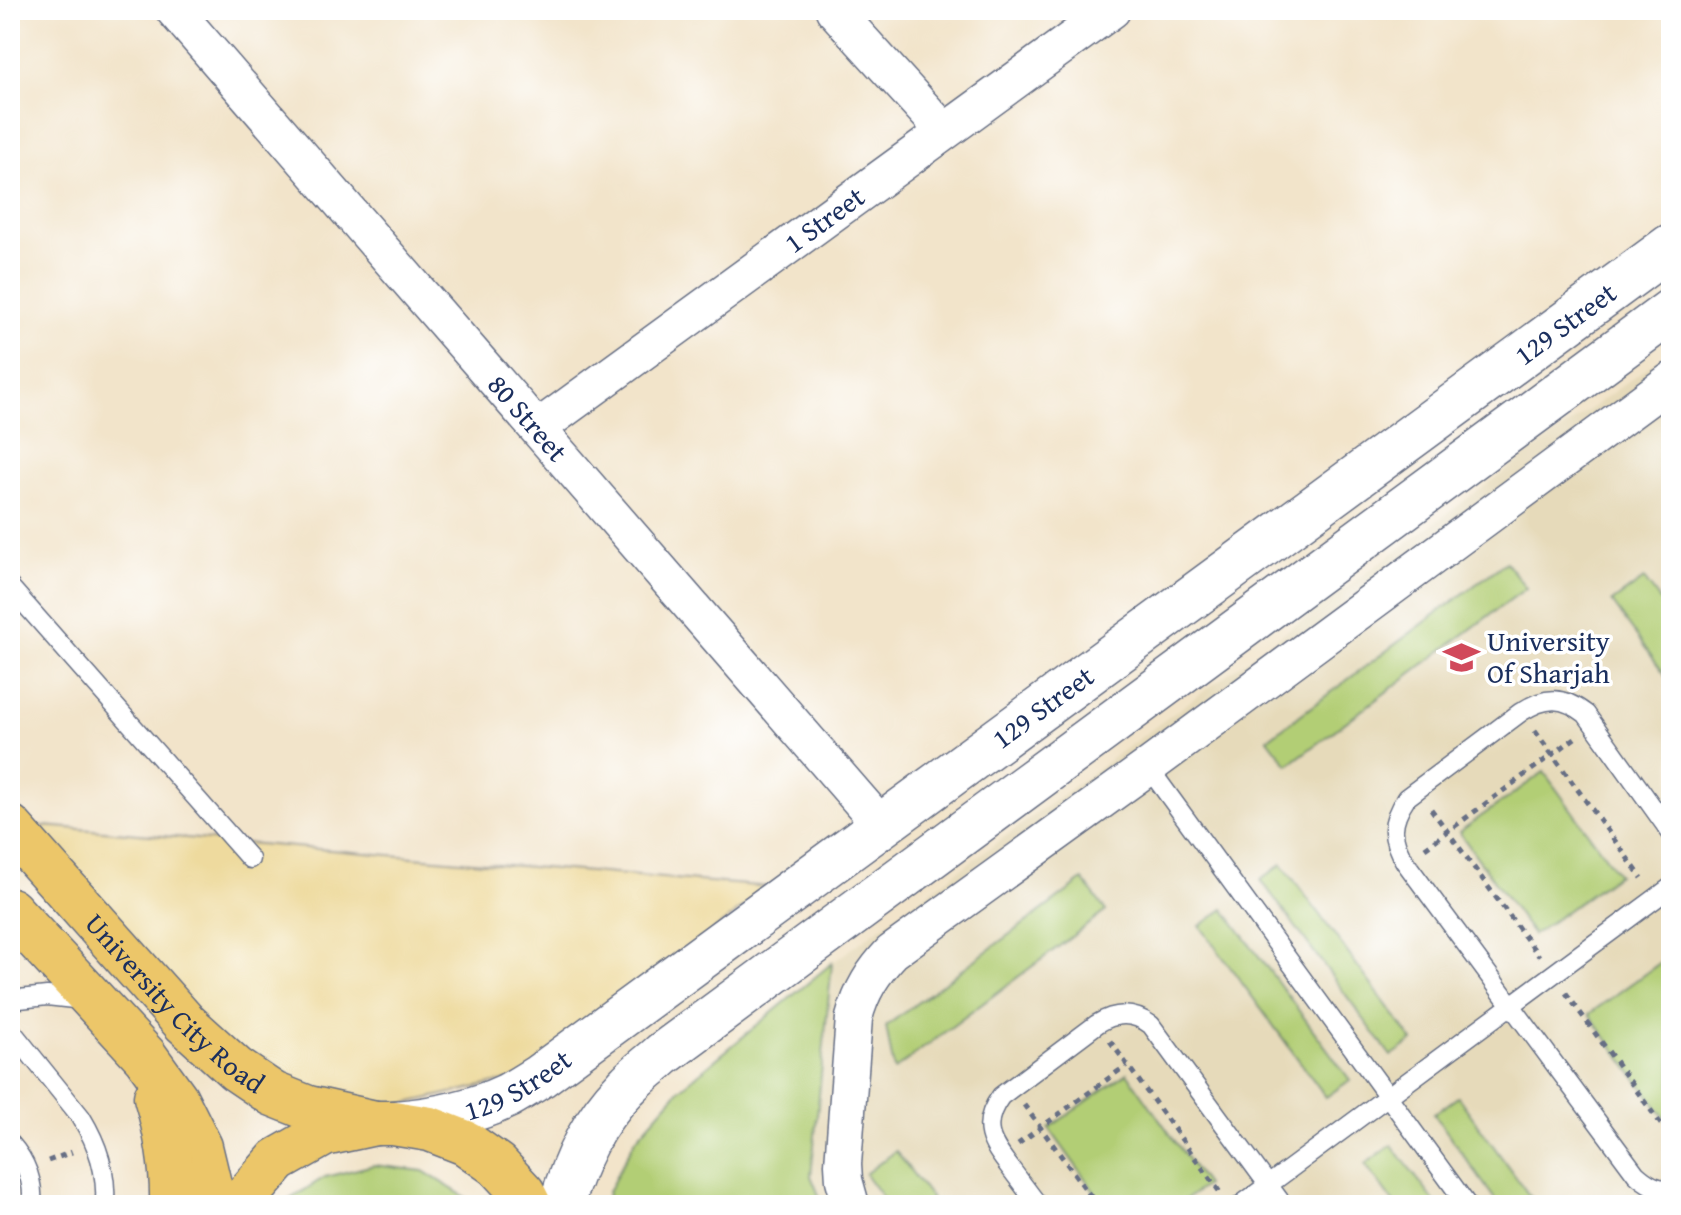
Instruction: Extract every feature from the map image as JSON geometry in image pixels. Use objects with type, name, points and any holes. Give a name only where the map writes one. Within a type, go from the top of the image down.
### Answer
[{"type":"main road","name":"University City Road","points":[[10,827],[185,1023],[236,1069],[273,1094],[308,1108],[430,1129],[466,1143],[497,1165],[523,1193],[529,1205]]},
{"type":"main road","name":"University City Road","points":[[10,910],[145,1056],[176,1099],[200,1147],[214,1205]]},
{"type":"main road","points":[[145,1056],[166,1131],[173,1179],[172,1205]]},
{"type":"main road","points":[[241,1205],[278,1160],[324,1134],[384,1123]]},
{"type":"street","name":"80 Street","points":[[174,10],[882,826]]},
{"type":"street","points":[[834,10],[944,131]]},
{"type":"street","name":"1 Street","points":[[538,428],[1112,10]]},
{"type":"street","name":"129 Street","points":[[384,1123],[432,1120],[470,1110],[507,1096],[540,1076],[1671,246]]},
{"type":"street","name":"129 Street","points":[[561,1205],[573,1167],[596,1124],[626,1086],[663,1054],[1671,311]]},
{"type":"street","points":[[851,1205],[844,1180],[854,1018],[859,999],[878,966],[892,952],[1671,381]]},
{"type":"lane","points":[[10,587],[250,859]]},
{"type":"lane","points":[[1671,833],[1586,714],[1574,705],[1547,700],[1521,712],[1406,798],[1394,823],[1397,850],[1405,862],[1636,1174],[1646,1184],[1671,1190]]},
{"type":"lane","points":[[1148,767],[1467,1205]]},
{"type":"lane","points":[[1241,1205],[1664,893]]},
{"type":"lane","points":[[10,1000],[47,996],[97,1003]]},
{"type":"lane","points":[[1038,1205],[993,1145],[989,1119],[993,1107],[1001,1096],[1097,1024],[1118,1014],[1142,1018],[1151,1025],[1283,1205]]},
{"type":"lane","points":[[10,1029],[81,1117],[95,1143],[105,1180],[105,1205]]},
{"type":"lane","points":[[10,1143],[27,1169],[32,1205]]},
{"type":"path","points":[[1521,712],[1664,893]]},
{"type":"path","points":[[1405,862],[1594,726]]},
{"type":"path","points":[[1097,1024],[1230,1205]]},
{"type":"path","points":[[1001,1156],[1127,1065]]},
{"type":"path","points":[[1012,1088],[1097,1205]]},
{"type":"path","points":[[27,1169],[95,1143]]},
{"type":"shaded area","name":"University Of Sharjah","points":[[1671,350],[1671,1205],[731,1205],[740,1108],[832,963]]},
{"type":"green space","points":[[1506,562],[1526,588],[1288,765],[1268,739]]},
{"type":"green space","points":[[1644,579],[1668,611],[1671,610],[1671,683],[1612,602]]},
{"type":"green space","points":[[1544,772],[1618,874],[1533,935],[1459,832]]},
{"type":"green space","points":[[1282,864],[1413,1041],[1391,1056],[1261,880]]},
{"type":"green space","points":[[1083,880],[1106,911],[894,1070],[886,1026]]},
{"type":"green space","points":[[1224,909],[1350,1080],[1326,1097],[1200,926]]},
{"type":"green space","points":[[1671,955],[1671,1119],[1668,1122],[1589,1014]]},
{"type":"green space","points":[[832,963],[811,1176],[823,1205],[606,1205],[608,1192],[635,1140],[680,1089]]},
{"type":"green space","points":[[1127,1073],[1206,1185],[1178,1205],[1104,1205],[1049,1128]]},
{"type":"green space","points":[[1458,1097],[1536,1205],[1499,1205],[1434,1114]]},
{"type":"green space","points":[[1392,1145],[1437,1205],[1395,1205],[1365,1164]]},
{"type":"green space","points":[[896,1151],[936,1205],[888,1205],[865,1174]]},
{"type":"green space","points":[[374,1165],[423,1171],[478,1205],[281,1205],[325,1177]]},
{"type":"sand","points":[[32,825],[770,887],[522,1077],[403,1104],[341,1101],[240,1065]]},
{"type":"place","name":"University Of Sharjah","points":[[1461,657]]}]
